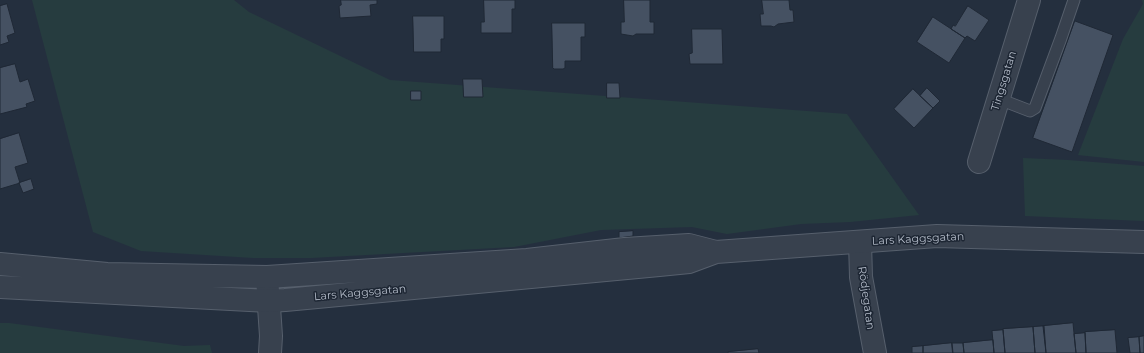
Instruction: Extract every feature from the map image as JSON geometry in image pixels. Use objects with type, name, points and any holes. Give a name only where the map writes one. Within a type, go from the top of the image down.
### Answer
[{"type":"street","name":"Tingsgatan","points":[[979,162],[1029,0]]},
{"type":"street","name":"Lars Kaggsgatan","points":[[0,287],[269,301],[689,262],[716,252],[937,236],[1144,242]]},
{"type":"street","name":"Rödjegatan","points":[[860,242],[861,277],[875,353]]},
{"type":"street","name":"Lars Kaggsgatan","points":[[0,264],[107,274],[267,278],[527,260],[625,249],[689,245],[716,252]]},
{"type":"street","points":[[267,278],[271,336],[270,353]]},
{"type":"lane","points":[[999,99],[1030,111],[1035,108],[1074,0]]},
{"type":"green space","points":[[32,0],[234,0],[249,12],[390,80],[847,114],[919,215],[850,222],[801,224],[727,234],[692,227],[601,230],[514,247],[311,258],[253,258],[141,251],[93,232]]},
{"type":"green space","points":[[1142,0],[1144,0],[1144,162],[1078,155],[1123,39],[1143,4]]},
{"type":"green space","points":[[1023,158],[1144,166],[1144,221],[1025,216]]},
{"type":"green space","points":[[0,323],[184,346],[210,345],[212,353],[0,353]]},
{"type":"building","points":[[341,0],[377,0],[377,4],[370,5],[371,16],[340,18],[339,6],[341,5]]},
{"type":"building","points":[[484,0],[515,0],[515,9],[512,9],[512,33],[481,33],[481,22],[484,22]]},
{"type":"building","points":[[624,0],[650,0],[650,22],[654,22],[654,34],[636,34],[633,36],[621,34],[621,22],[624,22]]},
{"type":"building","points":[[762,0],[789,0],[790,10],[793,10],[794,22],[778,24],[774,27],[761,26],[760,14],[763,14]]},
{"type":"building","points":[[7,4],[15,33],[7,36],[9,42],[0,45],[0,6]]},
{"type":"building","points":[[968,6],[989,20],[975,41],[967,36],[965,38],[951,29],[953,25],[955,26]]},
{"type":"building","points":[[413,16],[444,16],[444,39],[441,39],[441,52],[414,52]]},
{"type":"building","points":[[933,17],[965,38],[949,63],[917,42]]},
{"type":"building","points":[[1075,21],[1113,35],[1072,152],[1033,138]]},
{"type":"building","points":[[552,23],[585,23],[585,37],[581,37],[581,61],[565,61],[565,68],[553,68]]},
{"type":"building","points":[[692,29],[722,29],[723,64],[690,64],[689,54],[692,53]]},
{"type":"building","points":[[15,64],[20,82],[28,79],[35,101],[26,104],[27,107],[0,114],[0,68]]},
{"type":"building","points":[[463,79],[482,79],[483,97],[464,97]]},
{"type":"building","points":[[607,83],[619,83],[620,98],[607,98]]},
{"type":"building","points":[[927,88],[940,101],[933,108],[920,96]]},
{"type":"building","points":[[913,89],[933,108],[914,128],[894,109]]},
{"type":"building","points":[[411,91],[421,91],[421,100],[411,100]]},
{"type":"building","points":[[19,133],[28,163],[15,167],[20,183],[0,189],[0,139]]},
{"type":"building","points":[[31,179],[34,189],[23,193],[19,183]]},
{"type":"building","points":[[633,231],[633,236],[619,238],[619,232]]},
{"type":"building","points":[[1073,323],[1076,353],[1046,353],[1043,326]]},
{"type":"building","points":[[1044,326],[1046,353],[1035,353],[1033,327]]},
{"type":"building","points":[[1033,327],[1035,353],[1005,353],[1003,329]]},
{"type":"building","points":[[1003,330],[1005,353],[994,353],[992,331]]},
{"type":"building","points":[[1115,330],[1117,353],[1086,353],[1085,332]]},
{"type":"building","points":[[1085,333],[1086,353],[1076,353],[1074,334]]},
{"type":"building","points":[[1144,336],[1144,353],[1140,353],[1139,337]]},
{"type":"building","points":[[1139,337],[1140,353],[1130,353],[1128,338]]},
{"type":"building","points":[[993,340],[994,353],[964,353],[963,343]]},
{"type":"building","points":[[952,343],[953,353],[923,353],[923,346]]},
{"type":"building","points":[[952,343],[963,343],[964,353],[953,353]]},
{"type":"building","points":[[923,346],[923,353],[912,353],[912,347]]},
{"type":"building","points":[[758,349],[759,353],[728,353],[728,352]]}]
